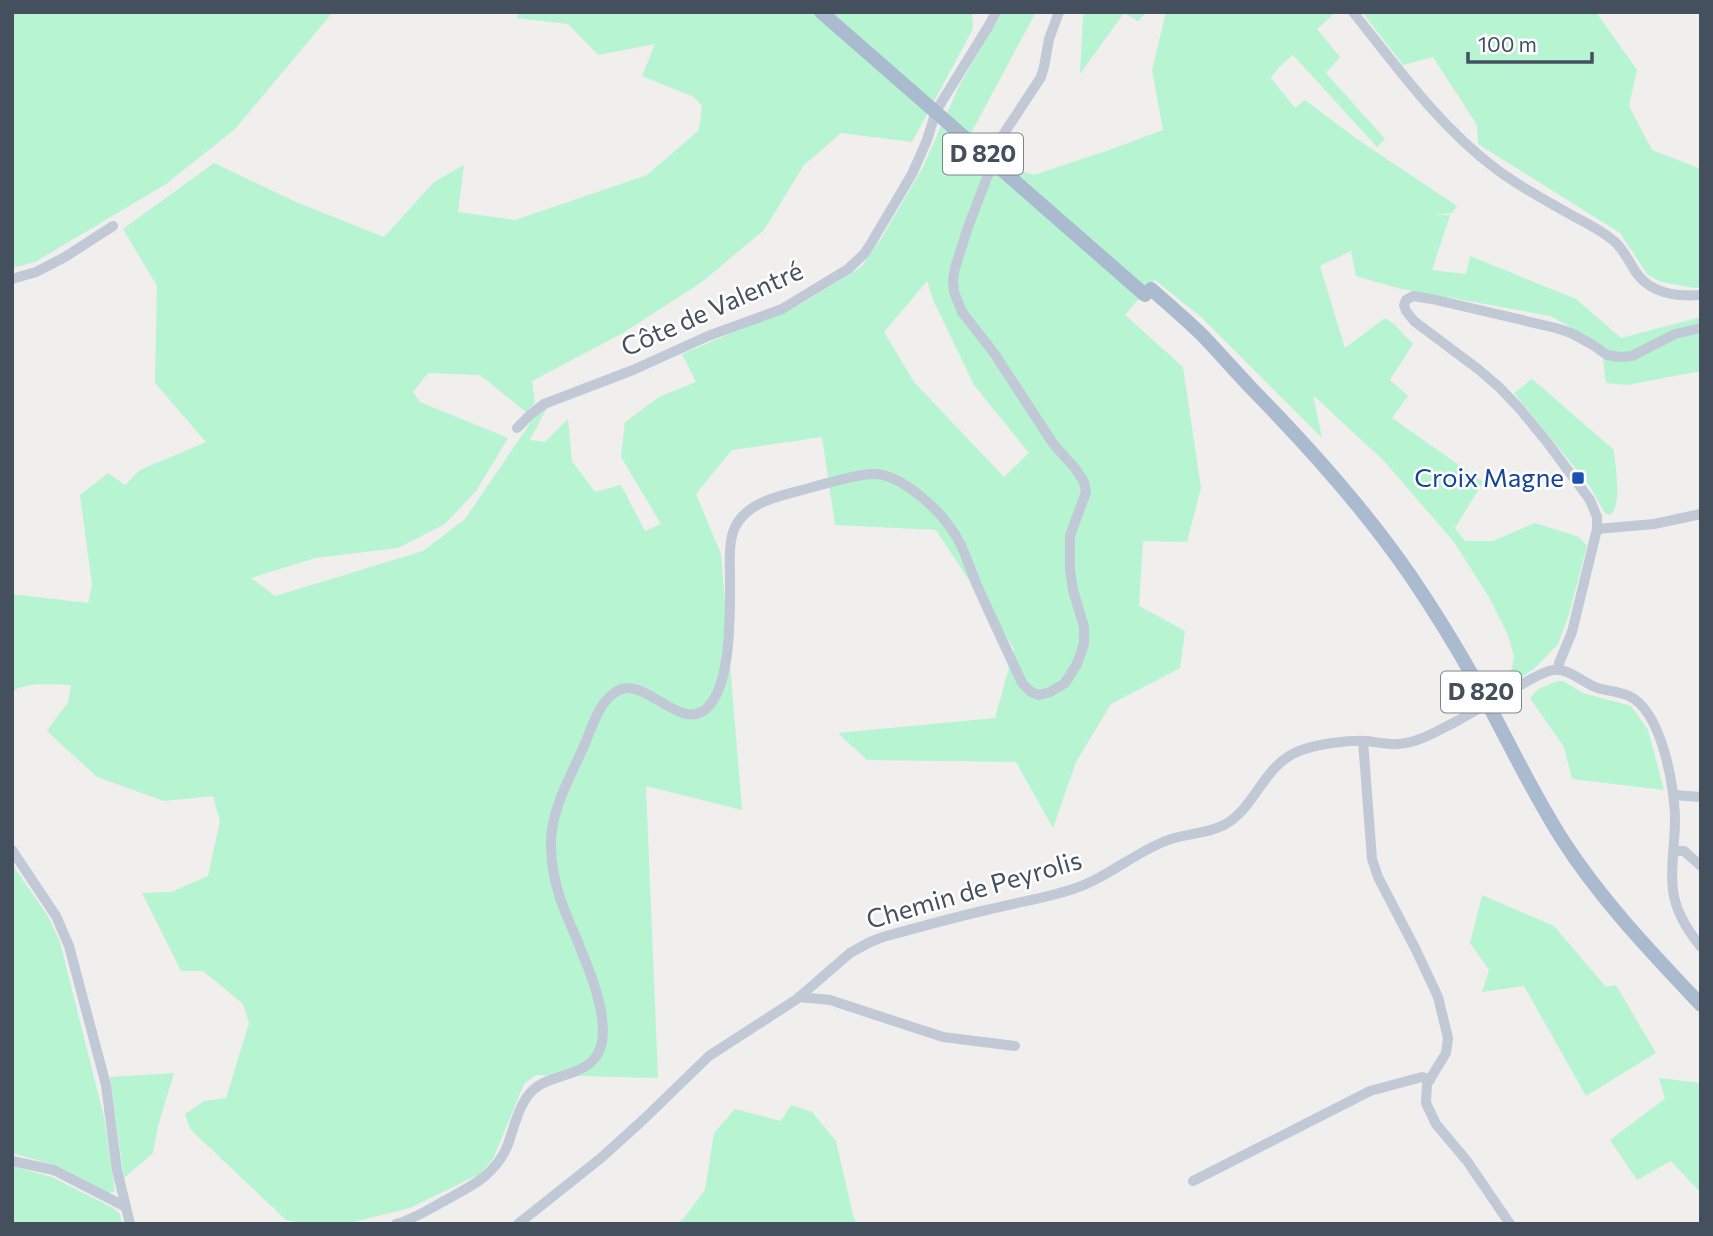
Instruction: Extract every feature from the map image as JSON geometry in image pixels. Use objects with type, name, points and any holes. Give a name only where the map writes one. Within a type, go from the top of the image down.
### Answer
[{"type":"main road","name":"D 820","points":[[821,12],[1148,292]]},
{"type":"main road","name":"D 820","points":[[834,12],[1250,386],[1332,474],[1374,526],[1444,628],[1561,838],[1621,919],[1701,1005]]},
{"type":"street","name":"Côte de Valentré","points":[[517,428],[544,404],[632,370],[708,336],[782,309],[848,269],[864,254],[912,174],[936,111],[996,12]]},
{"type":"street","points":[[396,1224],[425,1213],[481,1180],[505,1151],[529,1094],[539,1084],[584,1067],[600,1049],[603,1034],[600,1010],[554,873],[552,828],[559,803],[602,704],[609,696],[625,688],[640,690],[676,711],[691,715],[704,711],[713,701],[725,662],[731,543],[734,529],[750,509],[766,501],[831,482],[874,473],[894,478],[931,505],[950,525],[961,544],[1022,683],[1031,692],[1039,695],[1050,692],[1065,683],[1077,664],[1083,644],[1084,627],[1072,580],[1070,536],[1086,492],[1084,482],[1054,445],[994,353],[962,312],[954,292],[953,280],[964,237],[997,144],[1041,77],[1049,39],[1059,12]]},
{"type":"street","points":[[1353,12],[1432,109],[1484,159],[1530,191],[1614,241],[1648,285],[1661,293],[1683,297],[1701,295]]},
{"type":"street","points":[[12,279],[36,272],[65,257],[113,226]]},
{"type":"street","points":[[1701,328],[1675,334],[1632,356],[1619,358],[1607,355],[1571,332],[1432,299],[1413,296],[1404,304],[1414,321],[1478,369],[1520,409],[1590,499],[1597,517],[1597,529],[1572,632],[1559,669],[1591,686],[1630,696],[1647,710],[1655,723],[1674,795],[1673,890],[1679,914],[1701,947]]},
{"type":"street","points":[[1597,529],[1654,524],[1701,514]]},
{"type":"street","name":"Chemin de Peyrolis","points":[[518,1224],[601,1158],[709,1056],[799,997],[850,953],[870,942],[1073,889],[1093,881],[1161,842],[1227,824],[1271,771],[1298,751],[1320,745],[1363,741],[1397,745],[1408,743],[1457,721],[1545,672],[1559,669]]},
{"type":"street","points":[[1363,741],[1373,859],[1378,877],[1438,997],[1448,1038],[1446,1053],[1427,1084],[1426,1102],[1436,1124],[1467,1161],[1510,1224]]},
{"type":"street","points":[[1674,795],[1701,797]]},
{"type":"street","points":[[12,850],[56,916],[69,946],[106,1085],[117,1170],[130,1224]]},
{"type":"street","points":[[1674,851],[1684,851],[1701,866]]},
{"type":"street","points":[[824,976],[830,1000]]},
{"type":"street","points":[[799,997],[830,1000],[943,1037],[1014,1046]]},
{"type":"street","points":[[1193,1181],[1370,1091],[1422,1077],[1430,1080]]},
{"type":"street","points":[[12,1161],[54,1170],[126,1207]]},
{"type":"green space","points":[[12,12],[333,12],[234,130],[166,184],[35,262],[12,268]]},
{"type":"green space","points":[[519,12],[972,12],[973,29],[912,142],[841,133],[804,165],[764,230],[702,282],[623,333],[532,381],[535,403],[526,412],[480,375],[428,373],[413,392],[420,402],[508,438],[476,491],[445,524],[398,548],[315,558],[251,578],[275,596],[423,551],[465,519],[537,413],[547,408],[530,440],[545,442],[568,419],[572,461],[595,492],[621,485],[645,531],[661,524],[621,457],[625,422],[659,397],[696,382],[682,354],[801,304],[861,267],[881,239],[923,167],[959,86],[1002,12],[1036,12],[961,152],[1034,175],[1163,130],[1152,70],[1166,12],[1336,12],[1317,29],[1340,57],[1326,73],[1385,139],[1377,147],[1293,55],[1271,78],[1295,108],[1305,100],[1357,139],[1457,206],[1452,213],[1433,215],[1450,215],[1432,270],[1466,274],[1470,256],[1576,299],[1621,338],[1701,317],[1701,371],[1627,385],[1606,383],[1601,344],[1550,316],[1397,288],[1356,276],[1351,251],[1320,266],[1345,348],[1385,318],[1413,344],[1390,380],[1408,396],[1392,418],[1483,482],[1455,528],[1465,541],[1493,541],[1535,523],[1579,537],[1587,546],[1558,644],[1536,667],[1508,687],[1514,657],[1508,635],[1489,597],[1454,542],[1384,461],[1313,395],[1322,438],[1202,318],[1155,280],[1125,315],[1183,367],[1201,488],[1187,542],[1143,541],[1139,606],[1185,631],[1180,668],[1111,704],[1076,762],[1053,828],[1016,762],[867,760],[838,733],[995,718],[1014,649],[936,530],[835,525],[822,437],[732,450],[696,494],[721,554],[742,810],[646,786],[658,1078],[536,1075],[524,1084],[493,1159],[480,1174],[410,1208],[345,1224],[308,1224],[286,1220],[190,1129],[185,1114],[204,1101],[226,1098],[249,1023],[243,1004],[203,971],[181,971],[142,893],[171,892],[208,876],[220,821],[213,796],[164,801],[97,777],[47,731],[68,702],[71,685],[32,685],[12,692],[12,594],[88,603],[92,585],[80,495],[108,473],[125,485],[140,470],[206,442],[155,383],[157,286],[123,229],[214,163],[296,202],[384,237],[434,182],[464,165],[458,212],[515,220],[647,175],[699,130],[702,106],[694,97],[642,76],[655,44],[598,55],[568,24],[517,18]],"holes":[[[927,281],[934,302],[974,385],[1029,453],[1004,477],[914,382],[884,332]]]},
{"type":"green space","points":[[1085,12],[1147,12],[1138,21],[1124,13],[1080,74],[1083,18]]},
{"type":"green space","points":[[1362,12],[1596,12],[1637,70],[1629,106],[1652,150],[1701,169],[1701,287],[1661,282],[1648,275],[1620,233],[1478,144],[1477,125],[1433,57],[1403,65]]},
{"type":"green space","points":[[1532,379],[1614,450],[1617,495],[1614,510],[1610,515],[1605,513],[1589,485],[1514,393]]},
{"type":"green space","points":[[1563,681],[1583,693],[1631,706],[1648,730],[1664,790],[1572,779],[1564,747],[1530,698],[1538,689]]},
{"type":"green space","points":[[12,864],[49,918],[60,942],[104,1117],[115,1191],[109,1193],[58,1166],[12,1153]]},
{"type":"green space","points":[[1482,895],[1554,926],[1606,987],[1616,985],[1656,1053],[1586,1096],[1524,986],[1482,992],[1489,970],[1470,943]]},
{"type":"green space","points":[[174,1073],[153,1153],[124,1178],[110,1077]]},
{"type":"green space","points":[[1659,1078],[1701,1083],[1701,1193],[1671,1161],[1637,1180],[1610,1140],[1665,1099]]},
{"type":"green space","points":[[791,1105],[812,1112],[836,1141],[857,1224],[676,1224],[684,1218],[705,1190],[714,1133],[735,1109],[781,1121]]},
{"type":"green space","points":[[12,1166],[52,1177],[113,1208],[120,1214],[122,1224],[12,1224]]},
{"type":"place","name":"Croix Magne","points":[[1578,478]]}]
